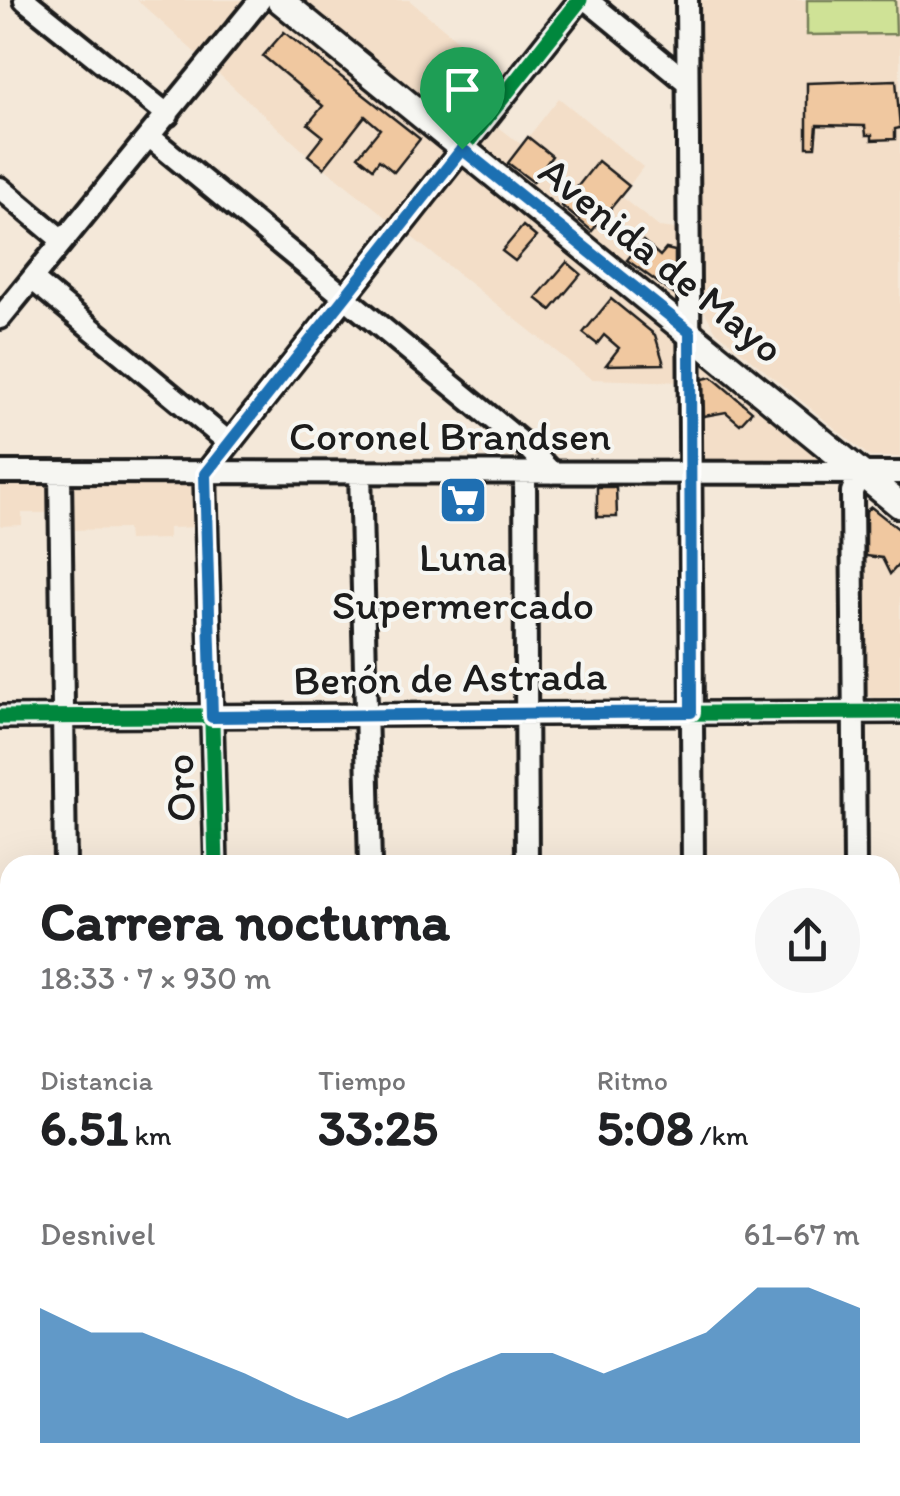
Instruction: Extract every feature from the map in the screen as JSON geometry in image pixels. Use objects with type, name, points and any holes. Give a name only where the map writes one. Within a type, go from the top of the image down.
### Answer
[{"type":"main road","name":"Avenida de Mayo","points":[[280,0],[900,505]]},
{"type":"street","points":[[24,0],[168,115]]},
{"type":"street","points":[[0,318],[260,0]]},
{"type":"street","points":[[205,474],[227,441],[584,0],[688,82]]},
{"type":"street","points":[[687,0],[692,855]]},
{"type":"street","points":[[150,136],[527,448],[552,473]]},
{"type":"street","points":[[0,188],[63,241]]},
{"type":"street","points":[[32,279],[227,441]]},
{"type":"street","name":"Coronel Brandsen","points":[[0,472],[900,474]]},
{"type":"street","points":[[60,472],[65,855]]},
{"type":"street","points":[[360,472],[370,855]]},
{"type":"street","points":[[855,855],[852,492],[860,472]]},
{"type":"street","points":[[525,473],[527,855]]},
{"type":"street","name":"Oro","points":[[205,474],[216,855]]},
{"type":"street","name":"Berón de Astrada","points":[[0,717],[900,712]]},
{"type":"shaded area","points":[[137,0],[258,0],[680,342],[683,382],[591,379],[308,155]]},
{"type":"shaded area","points":[[295,0],[409,0],[481,59],[462,86],[488,108],[465,133],[459,133]]},
{"type":"shaded area","points":[[700,0],[900,0],[900,457],[870,457],[715,330],[701,305]]},
{"type":"shaded area","points":[[559,98],[643,167],[621,197],[659,227],[683,230],[679,304],[478,146],[491,121],[522,145]]},
{"type":"shaded area","points":[[700,358],[825,457],[825,462],[699,466],[695,362]]},
{"type":"shaded area","points":[[0,479],[48,480],[53,513],[22,513],[22,525],[0,526]]},
{"type":"shaded area","points":[[68,481],[196,482],[200,527],[168,528],[168,539],[128,540],[127,529],[65,530]]},
{"type":"shaded area","points":[[872,508],[900,530],[900,697],[872,698],[865,693],[867,510]]},
{"type":"green space","points":[[807,0],[895,0],[896,34],[807,35]]},
{"type":"building","points":[[284,32],[420,139],[394,172],[379,160],[373,168],[358,156],[380,129],[365,116],[324,168],[308,155],[323,136],[308,124],[323,106],[263,56]]},
{"type":"building","points":[[896,80],[900,128],[895,129],[895,139],[872,140],[872,135],[866,135],[865,126],[817,125],[815,147],[807,147],[807,83]]},
{"type":"building","points":[[528,137],[552,156],[533,182],[508,163]]},
{"type":"building","points":[[598,161],[629,186],[592,231],[562,206]]},
{"type":"building","points":[[523,226],[536,237],[515,261],[502,251]]},
{"type":"building","points":[[643,241],[660,256],[666,249],[675,251],[675,295],[627,260]]},
{"type":"building","points":[[567,262],[581,274],[551,310],[536,298]]},
{"type":"building","points":[[611,299],[655,335],[664,364],[606,365],[619,348],[604,335],[597,344],[583,333]]},
{"type":"building","points":[[712,377],[752,411],[740,424],[726,412],[704,416],[703,379]]},
{"type":"building","name":"Luna Supermercado","points":[[454,486],[472,486],[473,515],[455,516]]},
{"type":"building","points":[[597,487],[616,487],[617,517],[597,517]]},
{"type":"building","points":[[871,507],[900,530],[900,563],[890,574],[882,558],[866,556],[866,511]]},
{"type":"cycle path","points":[[216,855],[205,474],[580,0]]},
{"type":"cycle path","points":[[0,717],[900,712]]},
{"type":"place","name":"Luna Supermercado","points":[[463,500]]},
{"type":"route","points":[[462,149],[690,332],[691,712],[212,717],[205,474],[227,441],[462,149]]}]
